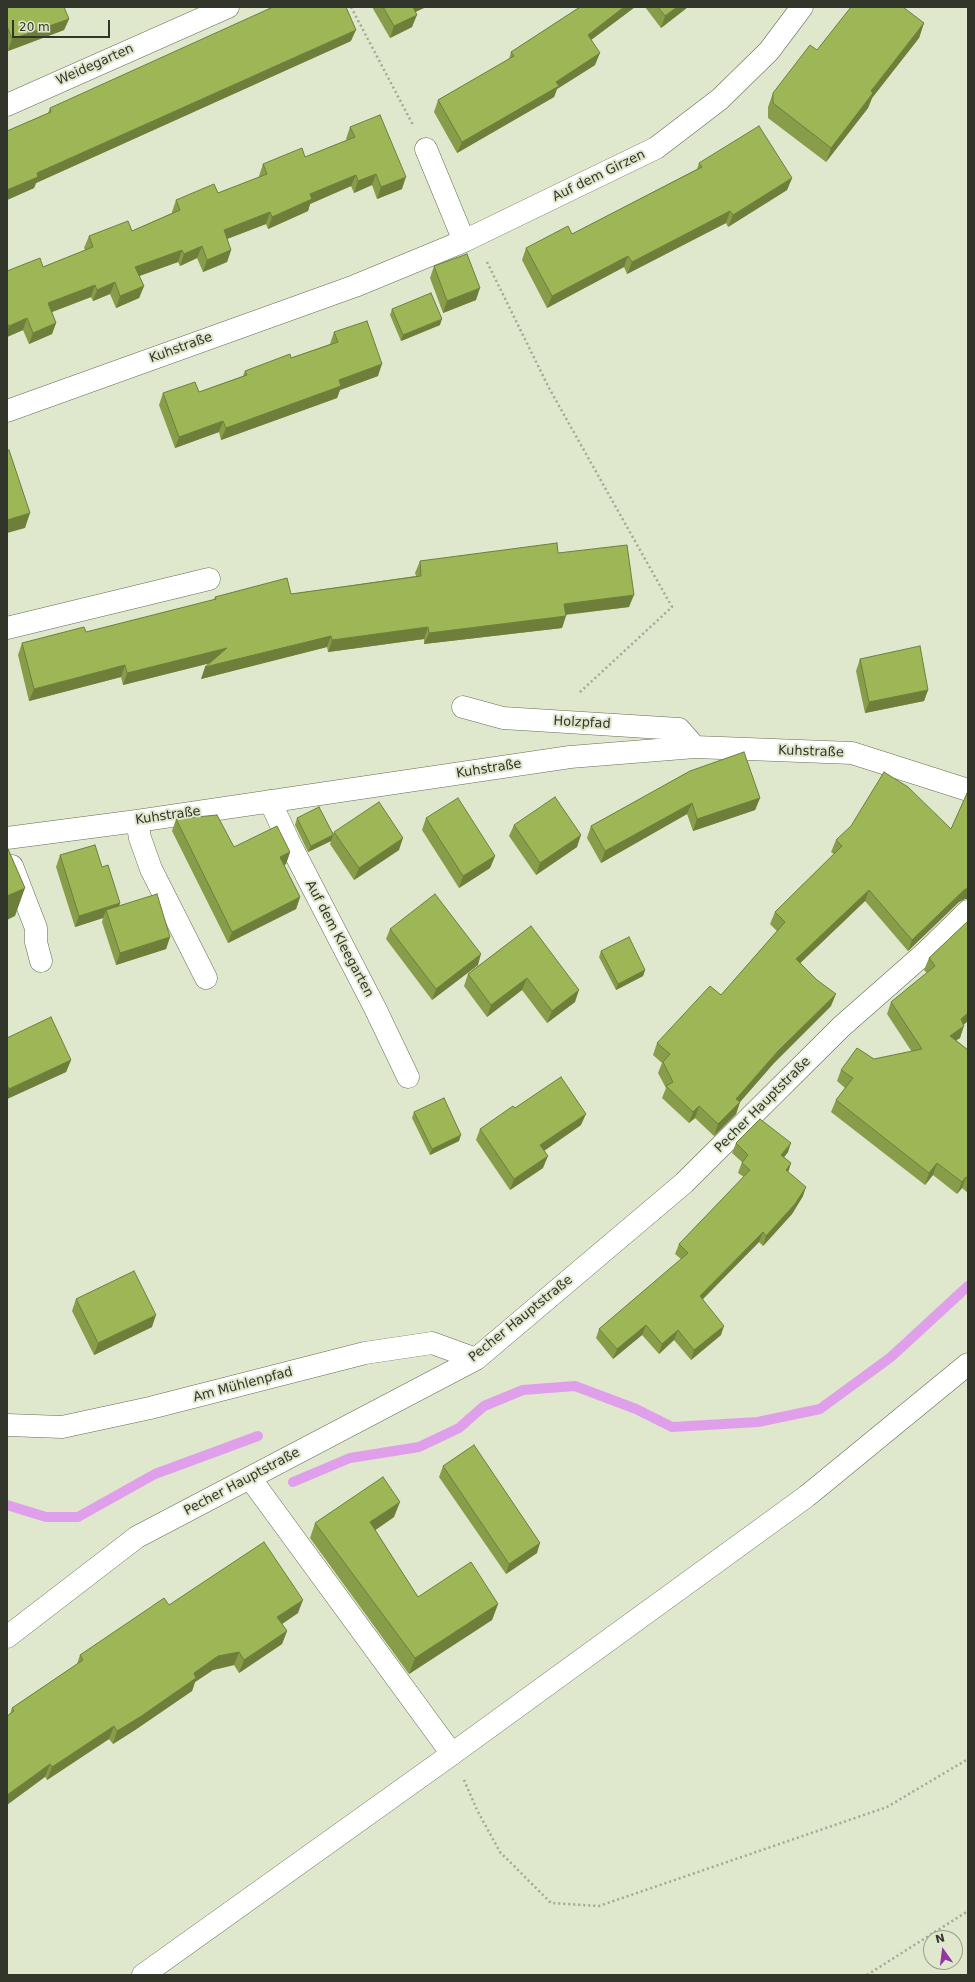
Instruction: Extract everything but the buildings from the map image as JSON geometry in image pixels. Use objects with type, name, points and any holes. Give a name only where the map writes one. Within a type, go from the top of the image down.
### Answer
[{"type":"street","name":"Weidegarten","points":[[7,105],[228,7]]},
{"type":"street","name":"Auf dem Girzen","points":[[355,286],[469,239],[656,148],[720,99],[769,52],[802,7]]},
{"type":"street","points":[[426,149],[469,239]]},
{"type":"street","name":"Kuhstraße","points":[[7,411],[355,286]]},
{"type":"street","points":[[7,628],[208,579]]},
{"type":"street","name":"Holzpfad","points":[[463,706],[503,718],[679,729],[695,747]]},
{"type":"street","name":"Kuhstraße","points":[[7,838],[137,821],[570,757],[695,747],[852,753],[968,790]]},
{"type":"street","name":"Auf dem Kleegarten","points":[[270,801],[289,842],[375,1008],[408,1077]]},
{"type":"street","points":[[137,821],[140,838],[151,869],[206,978]]},
{"type":"street","points":[[7,838],[11,862],[36,928],[36,942],[41,961]]},
{"type":"street","name":"Pecher Hauptstraße","points":[[7,1637],[137,1537],[476,1359],[684,1183],[841,1027],[925,953],[968,911]]},
{"type":"street","name":"Am Mühlenpfad","points":[[7,1425],[62,1427],[158,1406],[365,1352],[432,1343],[476,1359]]},
{"type":"street","points":[[143,1975],[452,1754],[807,1496],[968,1364]]},
{"type":"street","points":[[250,1478],[452,1754]]},
{"type":"path","points":[[351,7],[426,149]]},
{"type":"path","points":[[469,239],[549,388],[672,607],[549,721]]},
{"type":"path","points":[[452,1754],[477,1810],[500,1852],[551,1903],[599,1906],[887,1807],[968,1759]]},
{"type":"path","points":[[867,1975],[968,1911]]},
{"type":"waterway","points":[[293,1482],[350,1458],[419,1447],[459,1428],[484,1406],[523,1390],[575,1386],[636,1409],[672,1427],[758,1422],[820,1409],[891,1357],[968,1286]]},
{"type":"waterway","points":[[7,1505],[46,1517],[78,1517],[155,1474],[258,1436]]}]
